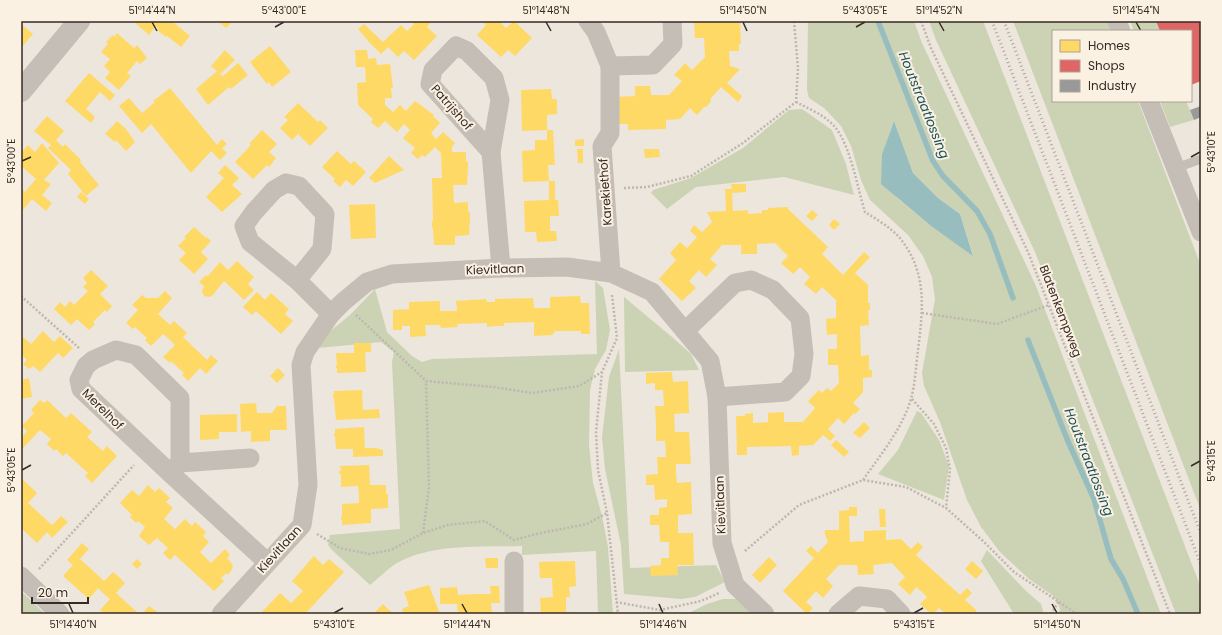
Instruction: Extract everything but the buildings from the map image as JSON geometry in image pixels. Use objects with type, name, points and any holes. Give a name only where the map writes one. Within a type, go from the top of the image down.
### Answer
[{"type":"street","points":[[21,91],[79,21]]},
{"type":"street","name":"Karekiethof","points":[[588,21],[596,32],[610,66],[610,133],[602,146],[611,273]]},
{"type":"street","points":[[610,66],[653,65],[673,44],[672,21]]},
{"type":"street","name":"Patrijshof","points":[[491,152],[430,84],[433,70],[456,46],[467,51],[494,78],[500,100],[491,152],[501,268]]},
{"type":"street","points":[[1149,102],[1201,232]]},
{"type":"street","points":[[297,280],[322,249],[325,214],[299,186],[286,183],[274,190],[254,212],[244,226],[250,242],[297,280],[337,308]]},
{"type":"street","name":"Kievitlaan","points":[[221,614],[302,525],[308,486],[301,365],[305,352],[337,308],[367,282],[392,274],[501,268],[567,267],[611,273],[652,292],[710,361],[717,397],[722,543],[735,584],[765,614]]},
{"type":"street","points":[[685,331],[735,283],[751,280],[773,290],[800,318],[804,354],[801,376],[785,392],[717,397]]},
{"type":"street","name":"Merelhof","points":[[175,468],[180,398],[136,355],[116,350],[93,360],[86,366],[79,380],[81,389],[147,452],[175,468],[267,562]]},
{"type":"street","points":[[175,468],[250,458]]},
{"type":"street","points":[[514,561],[514,614]]},
{"type":"street","points":[[29,574],[60,614]]},
{"type":"street","points":[[838,614],[859,596],[887,599],[901,614]]},
{"type":"lane","points":[[1176,168],[1201,158]]},
{"type":"path","points":[[605,188],[647,187],[691,176],[743,143],[796,102],[798,68],[794,21]]},
{"type":"path","name":"Blatenkempweg","points":[[921,21],[931,48],[1028,252],[1170,614]]},
{"type":"path","points":[[796,102],[823,116],[835,128],[847,150],[864,212],[882,223],[898,237],[915,263],[922,289],[922,313],[911,398],[896,432],[863,480]]},
{"type":"path","points":[[611,273],[617,338],[602,372],[596,432],[598,470],[606,513],[618,614]]},
{"type":"path","points":[[21,296],[93,360]]},
{"type":"path","points":[[922,313],[997,324],[1049,305]]},
{"type":"path","points":[[337,308],[426,381],[533,392],[579,386],[602,372]]},
{"type":"path","points":[[424,533],[429,487],[426,381]]},
{"type":"path","points":[[911,398],[934,424],[946,448],[950,469],[946,508]]},
{"type":"path","points":[[29,574],[147,452]]},
{"type":"path","points":[[729,565],[799,505],[863,480],[906,487],[946,508],[983,541],[1014,572],[1077,614]]},
{"type":"path","points":[[302,525],[340,548],[369,554],[391,550],[424,533],[448,525],[485,521],[514,540],[587,524],[606,513]]},
{"type":"path","points":[[616,602],[660,610],[701,601],[735,584]]},
{"type":"path","points":[[1052,614],[1059,601]]},
{"type":"green space","points":[[808,21],[914,21],[922,43],[1036,286],[1161,614],[1058,614],[1060,610],[1058,602],[1052,595],[1029,579],[1000,552],[981,527],[967,500],[940,422],[924,386],[922,373],[935,299],[932,277],[923,256],[908,235],[870,200],[861,180],[851,146],[841,126],[824,108],[809,98],[807,90]],"holes":[[[894,121],[913,173],[938,198],[960,214],[973,255],[931,226],[897,198],[882,154]]]},
{"type":"green space","points":[[929,21],[983,21],[1201,588],[1201,614],[1176,614],[1035,252],[936,40]]},
{"type":"green space","points":[[1013,21],[1108,21],[1112,30],[1052,30],[1052,102],[1138,102],[1201,266],[1201,511]]},
{"type":"green space","points":[[1130,21],[1156,21],[1160,30],[1134,30]]},
{"type":"green space","points":[[1160,102],[1186,102],[1194,120],[1170,127]]},
{"type":"green space","points":[[802,109],[832,130],[846,164],[854,195],[784,177],[696,187],[667,209],[651,193],[653,190],[691,178],[743,148],[789,110]]},
{"type":"green space","points":[[595,281],[603,288],[610,330],[606,350],[595,369],[590,390],[589,445],[593,483],[602,516],[608,547],[613,614],[598,614],[596,551],[522,555],[522,546],[458,547],[442,549],[426,552],[397,563],[370,585],[328,545],[330,535],[400,529],[392,362],[394,352],[381,342],[318,348],[323,337],[350,315],[375,289],[387,332],[412,356],[422,362],[432,359],[597,354]]},
{"type":"green space","points":[[624,297],[691,354],[699,370],[625,372]]},
{"type":"green space","points":[[619,349],[630,568],[716,565],[725,582],[695,597],[681,599],[624,594],[621,545],[605,469],[602,437],[609,377]]},
{"type":"green space","points":[[917,411],[921,413],[939,440],[949,466],[944,500],[878,474],[898,450]]},
{"type":"green space","points":[[987,550],[1025,590],[1041,604],[1043,611],[1041,614],[1014,614],[981,561]]},
{"type":"green space","points":[[21,591],[45,614],[21,614]]},
{"type":"green space","points":[[723,599],[739,599],[753,614],[687,614],[707,604]]},
{"type":"water","points":[[894,121],[913,173],[938,198],[960,214],[973,256],[931,226],[881,184],[882,154]]},
{"type":"waterway","name":"Houtstraatlossing","points":[[878,21],[933,161],[943,176],[977,211],[990,234],[1013,298]]},
{"type":"waterway","name":"Houtstraatlossing","points":[[1028,340],[1067,439],[1094,499],[1111,559],[1123,579],[1138,614]]},
{"type":"railway","points":[[992,21],[1201,565]]},
{"type":"railway","points":[[1004,21],[1201,534]]}]
